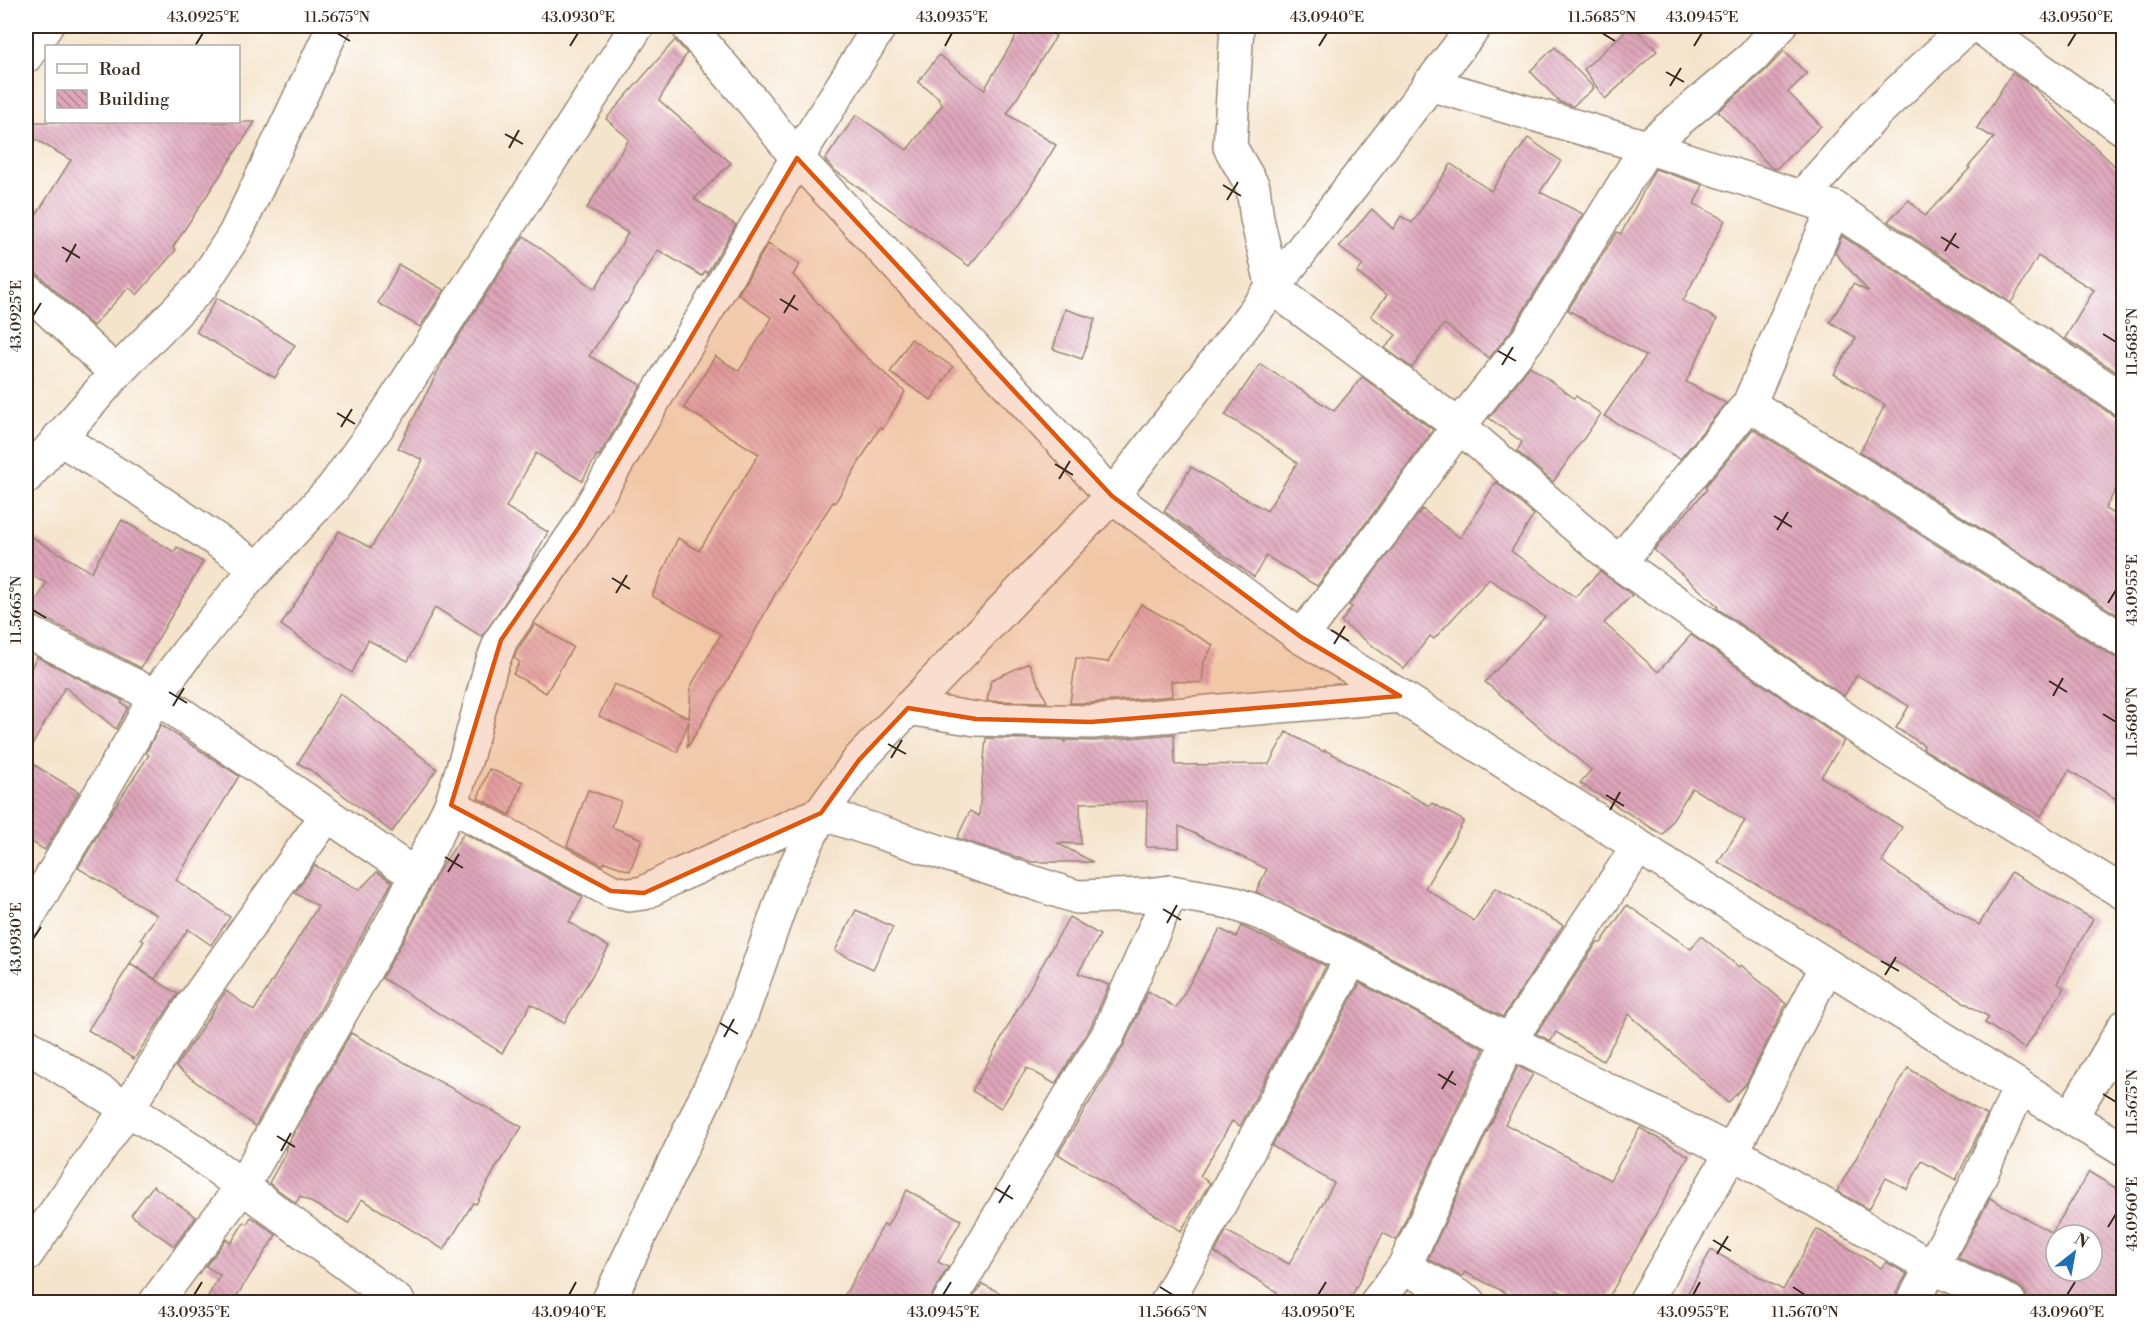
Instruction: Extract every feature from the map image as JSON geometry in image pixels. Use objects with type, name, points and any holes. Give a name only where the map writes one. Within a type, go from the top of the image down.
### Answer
[{"type":"street","points":[[26,56],[46,26]]},
{"type":"street","points":[[26,477],[116,373],[201,285],[235,234],[334,26]]},
{"type":"street","points":[[26,920],[140,726],[155,696],[240,588],[333,488],[385,416],[637,26]]},
{"type":"street","points":[[688,26],[753,102],[797,159],[1112,496],[1301,637],[1400,696],[1827,966],[2124,1150]]},
{"type":"street","points":[[156,1302],[242,1187],[397,914],[451,806],[490,669],[501,640],[579,527],[797,159],[880,26]]},
{"type":"street","points":[[1237,26],[1230,147],[1253,187],[1257,219],[1273,288],[1459,426],[1619,563],[1890,750],[2124,893]]},
{"type":"street","points":[[608,1302],[730,1044],[789,880],[821,813],[859,760],[1112,496],[1475,26]]},
{"type":"street","points":[[1301,637],[1390,522],[1459,426],[1528,339],[1647,147],[1753,57],[1780,26]]},
{"type":"street","points":[[1803,196],[1875,114],[1968,26]]},
{"type":"street","points":[[1979,26],[2124,129]]},
{"type":"street","points":[[1430,84],[1647,147],[1834,208],[2124,400]]},
{"type":"street","points":[[1619,563],[1749,404],[1834,208]]},
{"type":"street","points":[[26,289],[116,373]]},
{"type":"street","points":[[1749,404],[2124,641]]},
{"type":"street","points":[[59,438],[145,492],[258,568]]},
{"type":"street","points":[[26,632],[155,696],[415,875]]},
{"type":"street","points":[[908,708],[976,719],[1091,722],[1400,696]]},
{"type":"street","points":[[451,806],[611,891],[628,895],[644,893],[675,877],[821,813],[1077,897],[1171,892],[1230,902],[1263,914],[1352,958],[1509,1041],[1732,1152],[1932,1268],[2009,1302]]},
{"type":"street","points":[[26,1255],[127,1109],[190,1009],[327,815]]},
{"type":"street","points":[[1377,1302],[1404,1266],[1509,1041],[1638,847]]},
{"type":"street","points":[[950,1302],[1077,1084],[1107,1037],[1171,892]]},
{"type":"street","points":[[1167,1302],[1352,958]]},
{"type":"street","points":[[1645,1302],[1732,1152],[1827,966]]},
{"type":"street","points":[[2071,1117],[2124,1027]]},
{"type":"street","points":[[26,1045],[193,1150],[398,1302]]},
{"type":"street","points":[[1913,1302],[1976,1185],[2020,1087]]},
{"type":"street","points":[[1404,1266],[1469,1302]]},
{"type":"highlighted area","points":[[797,158],[1112,496],[1301,637],[1400,696],[1091,722],[976,719],[908,708],[859,760],[821,813],[644,893],[611,891],[451,805],[501,640],[579,527]]},
{"type":"building","points":[[1022,26],[1036,26],[1056,36],[1007,114],[1056,145],[1021,202],[969,266],[833,169],[825,160],[856,115],[907,150],[943,104],[938,100],[939,98],[918,82],[939,55],[984,90]]},
{"type":"building","points":[[1631,26],[1657,51],[1605,99],[1584,69]]},
{"type":"building","points":[[675,40],[687,53],[659,100],[731,163],[694,199],[736,225],[707,273],[705,271],[702,276],[658,250],[626,304],[589,356],[641,385],[582,481],[536,453],[506,507],[548,532],[526,571],[482,637],[435,607],[408,661],[368,640],[352,673],[281,625],[339,531],[371,548],[423,460],[398,448],[447,354],[524,236],[595,289],[628,233],[587,208],[629,139],[606,119]]},
{"type":"building","points":[[1555,47],[1594,88],[1573,106],[1560,102],[1530,71]]},
{"type":"building","points":[[1784,51],[1807,74],[1788,92],[1821,126],[1776,169],[1772,168],[1718,111],[1765,71]]},
{"type":"building","points":[[2012,73],[2033,87],[2124,175],[2124,377],[2065,338],[2094,290],[2038,256],[2011,303],[1888,221],[1909,200],[1925,216],[1970,168],[1968,167],[1994,138],[1977,128]]},
{"type":"building","points":[[26,122],[255,122],[173,247],[176,250],[137,295],[129,287],[93,326],[39,275],[26,271],[26,231],[71,160],[26,134]]},
{"type":"building","points":[[1528,138],[1561,161],[1540,192],[1583,214],[1511,331],[1489,358],[1444,324],[1412,368],[1385,348],[1396,335],[1371,316],[1387,295],[1357,273],[1363,265],[1339,247],[1372,209],[1393,229],[1401,216],[1412,223],[1451,164],[1491,191]]},
{"type":"building","points":[[1655,169],[1703,185],[1694,204],[1725,220],[1683,301],[1717,319],[1686,382],[1726,403],[1680,459],[1604,416],[1646,356],[1568,310],[1617,232],[1621,234]]},
{"type":"building","points":[[1842,236],[2114,416],[2124,419],[2124,475],[2105,509],[2124,520],[2124,619],[1860,452],[1885,405],[1834,374],[1856,338],[1830,322],[1853,284],[1869,292],[1835,253]]},
{"type":"building","points":[[768,244],[800,264],[793,275],[857,348],[905,392],[883,429],[880,427],[835,503],[833,502],[787,572],[738,663],[687,748],[689,721],[677,752],[599,716],[614,684],[689,718],[691,686],[721,634],[652,596],[678,538],[699,551],[759,454],[684,408],[715,356],[739,371],[772,318],[738,294]]},
{"type":"building","points":[[399,265],[444,290],[420,327],[378,303]]},
{"type":"building","points":[[217,298],[295,345],[275,378],[196,332]]},
{"type":"building","points":[[1065,309],[1095,319],[1082,359],[1053,349]]},
{"type":"building","points":[[911,339],[953,367],[931,400],[890,373]]},
{"type":"building","points":[[1260,364],[1334,411],[1362,377],[1433,430],[1317,586],[1266,556],[1254,577],[1164,511],[1191,467],[1267,511],[1297,463],[1262,437],[1225,415]]},
{"type":"building","points":[[1530,366],[1574,398],[1576,396],[1601,414],[1553,482],[1517,451],[1522,442],[1489,418]]},
{"type":"building","points":[[1753,429],[2114,657],[2124,660],[2124,804],[2069,770],[2041,816],[1994,792],[1927,751],[1923,748],[1924,745],[1896,728],[1909,706],[1857,675],[1844,696],[1717,608],[1718,606],[1654,550],[1707,489],[1705,487]]},
{"type":"building","points":[[1496,482],[1534,515],[1511,551],[1575,597],[1600,571],[1632,595],[1604,623],[1658,672],[1691,635],[1844,741],[1821,777],[1902,827],[1882,862],[1979,925],[2011,872],[2093,919],[2057,983],[2064,988],[2025,1049],[1985,1023],[1989,1017],[1893,960],[1890,965],[1839,934],[1840,932],[1718,862],[1745,821],[1718,803],[1692,788],[1663,835],[1580,783],[1591,770],[1485,682],[1545,617],[1489,579],[1434,639],[1430,636],[1404,669],[1341,622],[1352,607],[1349,605],[1422,509],[1460,538]]},
{"type":"building","points":[[122,520],[174,552],[177,547],[203,562],[141,668],[31,611],[46,583],[26,572],[26,534],[91,572]]},
{"type":"building","points":[[1141,604],[1213,645],[1204,662],[1202,683],[1171,681],[1172,696],[1070,703],[1076,658],[1108,662]]},
{"type":"building","points":[[535,624],[573,647],[546,693],[513,674],[520,662],[514,658]]},
{"type":"building","points":[[37,657],[123,701],[121,703],[128,707],[116,729],[65,687],[26,756],[26,677]]},
{"type":"building","points":[[1029,663],[1047,702],[987,701],[991,680]]},
{"type":"building","points":[[340,693],[437,769],[392,832],[298,763]]},
{"type":"building","points":[[161,725],[239,776],[176,880],[230,917],[211,945],[188,929],[155,979],[130,963],[144,941],[141,939],[157,915],[78,868],[149,755],[146,753]]},
{"type":"building","points":[[1286,732],[1464,821],[1425,888],[1474,921],[1495,888],[1563,925],[1503,1017],[1360,941],[1256,892],[1267,869],[1179,826],[1179,848],[1146,847],[1147,801],[1080,803],[1081,844],[1057,843],[1093,862],[1032,862],[957,838],[970,811],[979,816],[986,738],[1064,740],[1065,743],[1065,740],[1093,741],[1174,734],[1175,765],[1269,764]]},
{"type":"building","points":[[26,760],[79,792],[45,850],[26,839]]},
{"type":"building","points":[[489,769],[523,782],[510,815],[478,798]]},
{"type":"building","points":[[588,790],[621,801],[612,827],[642,839],[630,871],[605,862],[603,865],[567,846]]},
{"type":"building","points":[[464,833],[583,897],[569,922],[609,947],[564,1023],[531,1004],[502,1053],[382,978],[438,872]]},
{"type":"building","points":[[314,865],[359,890],[377,872],[392,882],[255,1126],[176,1067],[226,991],[254,1011],[318,906],[295,893]]},
{"type":"building","points":[[1627,905],[1691,949],[1701,936],[1739,967],[1741,965],[1786,1004],[1747,1082],[1728,1103],[1629,1014],[1603,1061],[1556,1032],[1551,1041],[1536,1034],[1597,943],[1601,943]]},
{"type":"building","points":[[856,910],[893,927],[873,969],[835,951]]},
{"type":"building","points":[[1069,917],[1100,935],[1078,973],[1109,985],[1090,1028],[1055,1084],[1027,1068],[1001,1108],[972,1091]]},
{"type":"building","points":[[1241,926],[1326,966],[1240,1126],[1232,1121],[1200,1176],[1210,1183],[1181,1231],[1058,1154],[1123,1047],[1148,991],[1176,1008],[1220,929],[1236,937]]},
{"type":"building","points":[[130,964],[178,994],[134,1059],[88,1030]]},
{"type":"building","points":[[1360,983],[1484,1049],[1396,1240],[1383,1233],[1349,1302],[1272,1302],[1277,1292],[1215,1253],[1226,1231],[1289,1264],[1334,1183],[1272,1146]]},
{"type":"building","points":[[351,1033],[522,1127],[476,1204],[473,1203],[444,1250],[362,1199],[349,1223],[300,1196],[296,1203],[269,1183],[287,1150],[285,1149]]},
{"type":"building","points":[[1518,1066],[1533,1074],[1505,1124],[1610,1180],[1640,1128],[1689,1156],[1606,1302],[1580,1302],[1557,1290],[1551,1302],[1524,1302],[1465,1272],[1462,1277],[1428,1259]]},
{"type":"building","points":[[1908,1068],[1987,1115],[1956,1180],[1922,1161],[1907,1189],[1886,1178],[1869,1209],[1837,1191]]},
{"type":"building","points":[[2089,1172],[2124,1193],[2124,1302],[2029,1302],[2025,1292],[2017,1285],[1958,1258],[1990,1198],[2044,1228],[2044,1283],[2104,1283],[2104,1223],[2058,1223]]},
{"type":"building","points":[[153,1186],[196,1217],[174,1246],[131,1215]]},
{"type":"building","points":[[907,1190],[961,1220],[938,1262],[948,1267],[930,1302],[841,1302],[884,1224],[887,1226]]},
{"type":"building","points":[[251,1217],[276,1235],[233,1302],[214,1302],[207,1298],[220,1275],[206,1266],[226,1239],[231,1243],[244,1222],[247,1224]]},
{"type":"building","points":[[1817,1229],[1881,1268],[1886,1262],[1907,1274],[1896,1293],[1894,1302],[1683,1302],[1711,1250],[1783,1290]]},
{"type":"building","points":[[982,1284],[1019,1302],[970,1302]]}]
